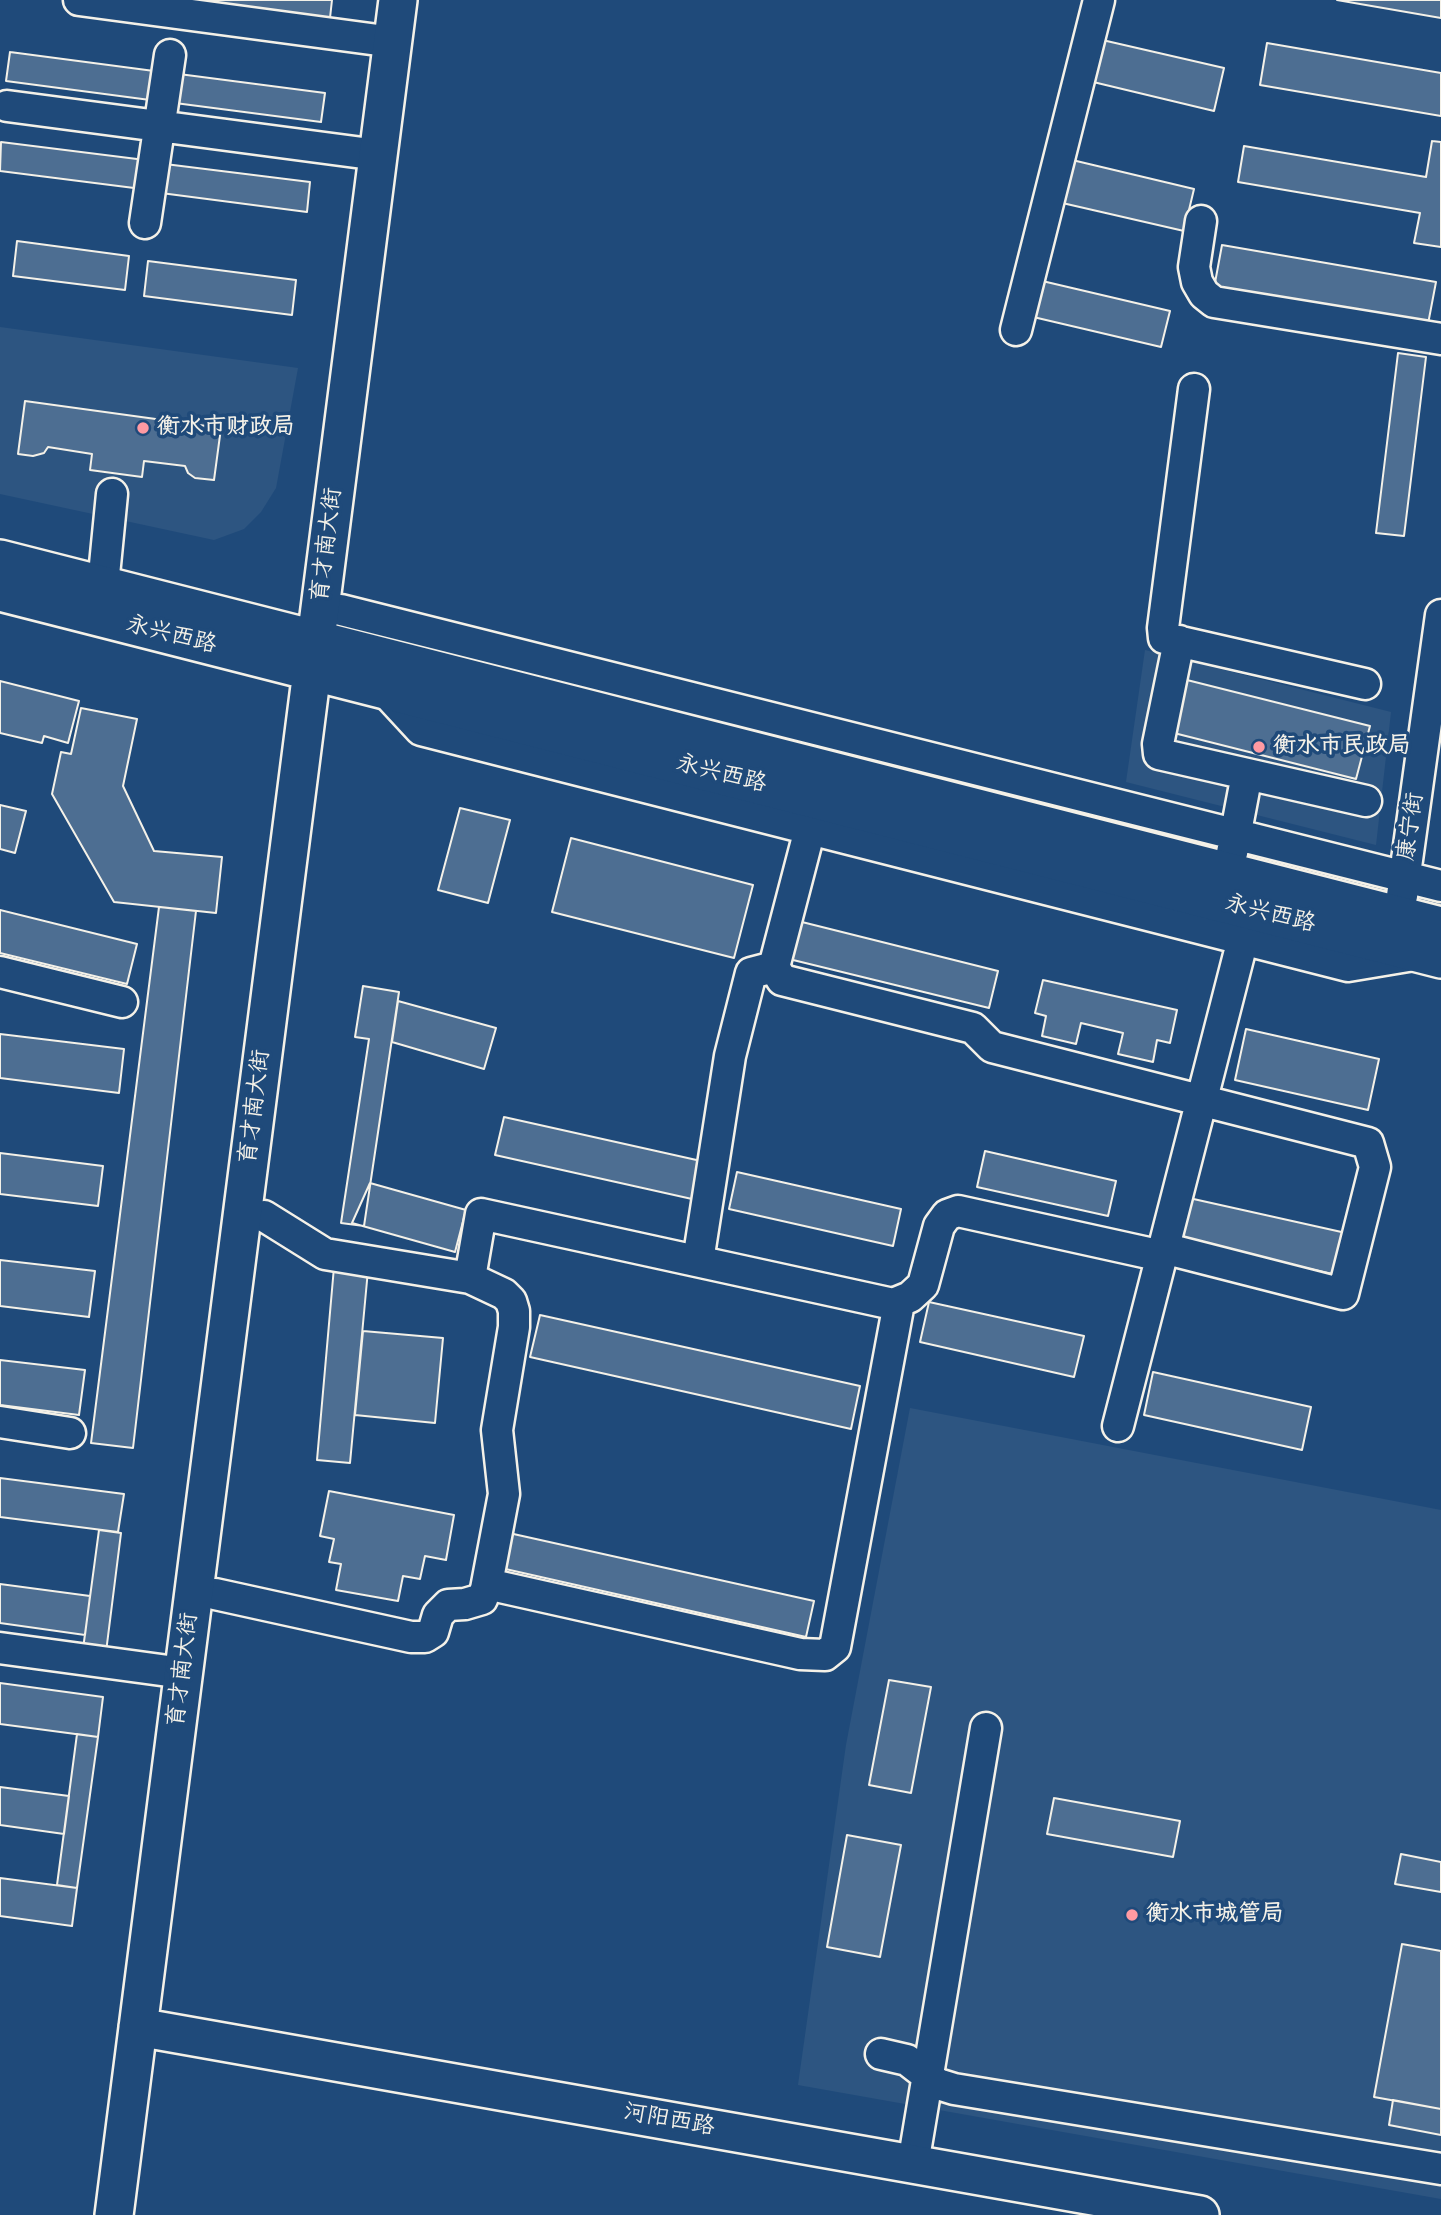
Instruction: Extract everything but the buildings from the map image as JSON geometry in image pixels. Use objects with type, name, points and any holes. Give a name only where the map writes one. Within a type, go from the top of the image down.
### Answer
[{"type":"main road","name":"育才南大街","points":[[114,2215],[147,2040],[215,1594],[264,1216],[328,648],[378,155],[398,0]]},
{"type":"main road","name":"育才南大街","points":[[136,2215],[147,2040],[183,1673],[420,0]]},
{"type":"main road","name":"永兴西路","points":[[0,559],[328,648],[1399,915],[1434,946]]},
{"type":"main road","name":"永兴西路","points":[[0,592],[328,648],[384,690],[1434,946]]},
{"type":"main road","name":"河阳西路","points":[[147,2040],[913,2164],[1200,2215]]},
{"type":"main road","name":"河阳西路","points":[[147,2040],[1065,2215]]},
{"type":"street","points":[[79,0],[393,42]]},
{"type":"street","points":[[1016,330],[1099,0]]},
{"type":"street","points":[[145,223],[170,55]]},
{"type":"street","points":[[7,106],[378,155]]},
{"type":"street","points":[[1202,221],[1194,267],[1204,294],[1214,302],[1441,339]]},
{"type":"street","points":[[1194,389],[1163,628],[1164,638],[1365,684]]},
{"type":"street","points":[[103,585],[112,494]]},
{"type":"street","name":"康宁街","points":[[1399,915],[1441,615]]},
{"type":"street","points":[[1179,641],[1158,744],[1159,754],[1366,801]]},
{"type":"street","points":[[328,648],[1235,835],[1441,886]]},
{"type":"street","points":[[384,690],[421,730],[1348,966],[1434,946]]},
{"type":"street","points":[[1228,871],[1247,774]]},
{"type":"street","points":[[470,1278],[481,1214],[886,1304],[899,1303],[911,1297],[923,1285],[939,1226],[947,1215],[958,1211],[1162,1252],[1343,1294],[1375,1167],[1368,1143],[992,1047],[973,1028],[782,980],[774,967],[810,829]]},
{"type":"street","points":[[1118,1426],[1243,939]]},
{"type":"street","points":[[698,1261],[730,1056],[751,973],[774,967]]},
{"type":"street","points":[[0,972],[122,1002]]},
{"type":"street","points":[[215,1594],[411,1637],[425,1637],[433,1632],[438,1615],[449,1605],[482,1600],[504,1494],[497,1430],[514,1327],[511,1301],[504,1294],[470,1278],[324,1254],[264,1216]]},
{"type":"street","points":[[487,1584],[800,1654],[825,1656],[835,1647],[899,1303]]},
{"type":"street","points":[[0,1422],[70,1433]]},
{"type":"street","points":[[0,1647],[183,1673]]},
{"type":"street","points":[[913,2164],[986,1728]]},
{"type":"street","points":[[881,2054],[907,2060],[938,2084],[954,2089],[1441,2169]]},
{"type":"shaded area","name":"衡水市财政局","points":[[0,327],[298,368],[276,488],[261,512],[244,529],[214,540],[0,494]]},
{"type":"shaded area","name":"衡水市民政局","points":[[1145,650],[1391,712],[1376,845],[1126,782]]},
{"type":"shaded area","name":"衡水市城管局","points":[[910,1408],[1441,1510],[1441,2199],[798,2085],[846,1745]]},
{"type":"place","name":"衡水市财政局","points":[[143,428]]},
{"type":"place","name":"衡水市民政局","points":[[1259,747]]},
{"type":"place","name":"衡水市城管局","points":[[1132,1915]]}]
